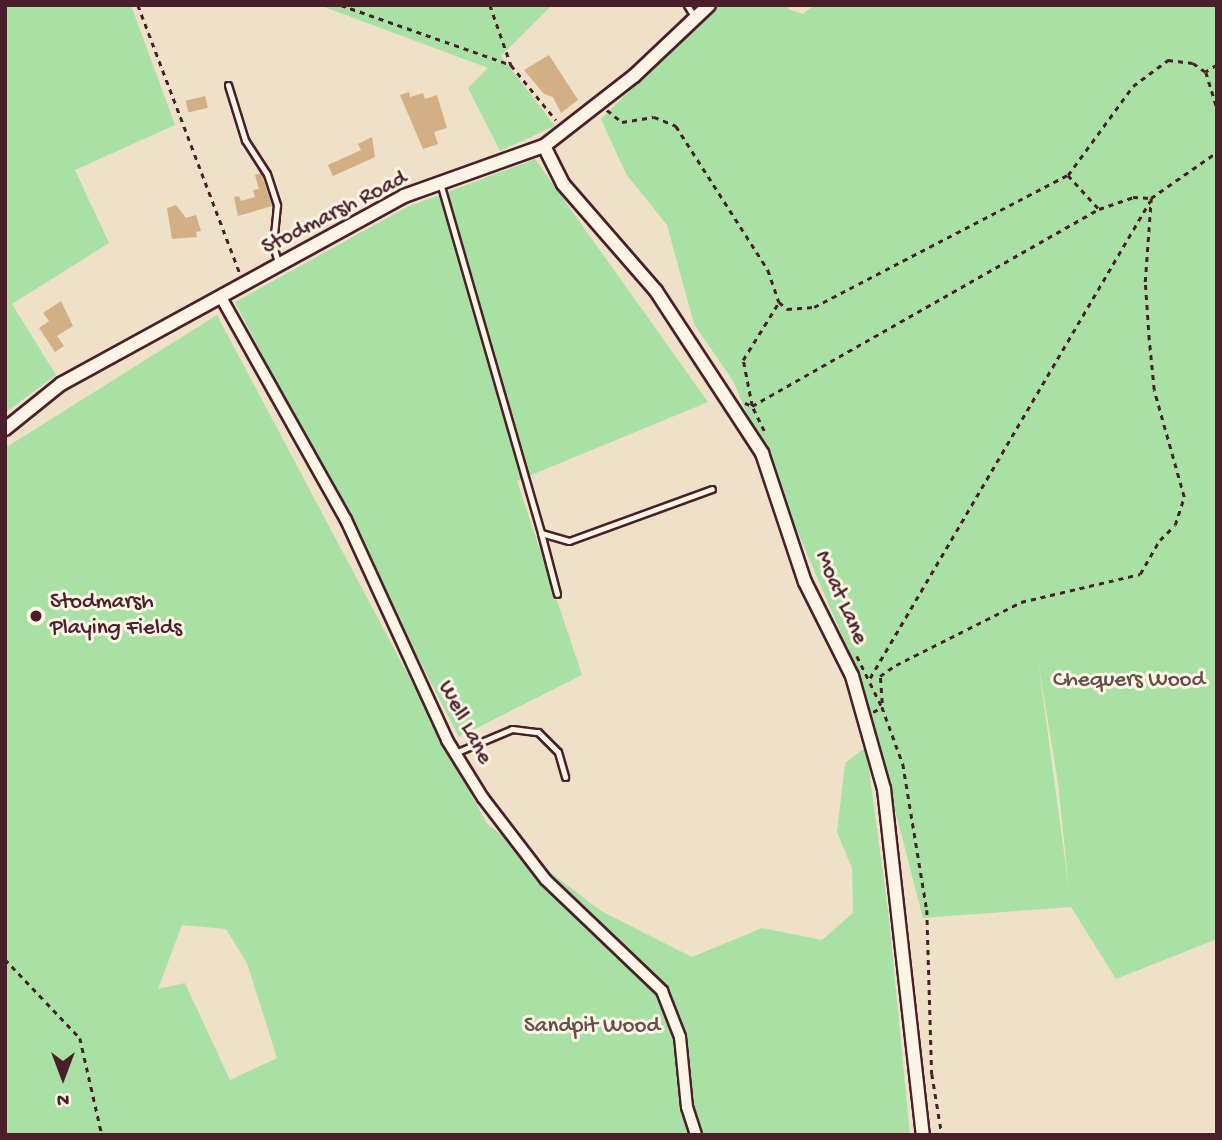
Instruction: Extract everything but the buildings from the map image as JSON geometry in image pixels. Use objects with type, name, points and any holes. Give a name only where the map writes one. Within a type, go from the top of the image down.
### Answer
[{"type":"street","name":"Stodmarsh Road","points":[[5,429],[61,384],[222,299],[404,196],[441,186],[544,146],[599,103],[709,5]]},
{"type":"street","name":"Moat Lane","points":[[544,146],[563,184],[656,291],[762,453],[805,582],[852,676],[884,789],[923,1135]]},
{"type":"street","name":"Well Lane","points":[[222,299],[346,520],[447,740],[483,798],[546,880],[662,991],[680,1037],[687,1107],[696,1135]]},
{"type":"lane","points":[[687,5],[696,19]]},
{"type":"lane","points":[[228,85],[245,140],[267,174],[277,205],[273,245],[279,266]]},
{"type":"lane","points":[[441,186],[557,594]]},
{"type":"lane","points":[[541,533],[569,541],[712,489]]},
{"type":"lane","points":[[455,753],[512,729],[538,732],[558,752],[565,777]]},
{"type":"path","points":[[138,5],[244,285]]},
{"type":"path","points":[[341,5],[511,65]]},
{"type":"path","points":[[490,5],[511,65],[565,130]]},
{"type":"path","points":[[599,103],[622,122],[654,117],[676,126],[768,270],[779,302],[787,309],[814,307],[1068,175],[1133,86],[1168,60],[1193,63],[1206,72],[1217,108]]},
{"type":"path","points":[[1206,72],[1217,65]]},
{"type":"path","points":[[870,680],[1151,198],[1217,152]]},
{"type":"path","points":[[1068,175],[1099,209]]},
{"type":"path","points":[[752,406],[1099,209],[1133,197],[1151,198]]},
{"type":"path","points":[[882,707],[880,676],[896,665],[1021,602],[1140,574],[1160,540],[1175,525],[1184,497],[1154,390],[1147,317],[1145,282],[1151,198]]},
{"type":"path","points":[[767,438],[752,406],[743,360],[779,302]]},
{"type":"path","points":[[851,645],[882,707],[903,764],[927,910],[932,1074],[942,1135]]},
{"type":"path","points":[[864,717],[882,707]]},
{"type":"path","points":[[5,959],[80,1038],[102,1135]]},
{"type":"green space","points":[[5,5],[131,5],[175,125],[75,170],[109,243],[12,304],[56,375],[5,413]]},
{"type":"green space","points":[[319,5],[552,5],[501,56],[555,126],[500,151],[468,88],[488,68]]},
{"type":"green space","name":"Chequers Wood","points":[[716,5],[791,5],[788,9],[803,14],[814,5],[1217,5],[1217,939],[1116,979],[1071,907],[923,918],[862,682],[733,381],[694,324],[667,225],[626,174],[601,119]],"holes":[[[1038,661],[1058,783],[1069,889]]]},
{"type":"green space","points":[[535,159],[708,402],[517,481],[582,675],[459,737],[235,302],[407,207]]},
{"type":"green space","name":"Sandpit Wood","points":[[217,315],[487,824],[601,911],[692,957],[762,928],[822,940],[853,913],[852,868],[837,832],[845,763],[866,747],[889,918],[910,1135],[5,1135],[5,448]],"holes":[[[182,925],[226,929],[247,963],[277,1058],[230,1080],[185,983],[158,989]]]},
{"type":"place","name":"Stodmarsh Playing Fields","points":[[36,616]]}]
